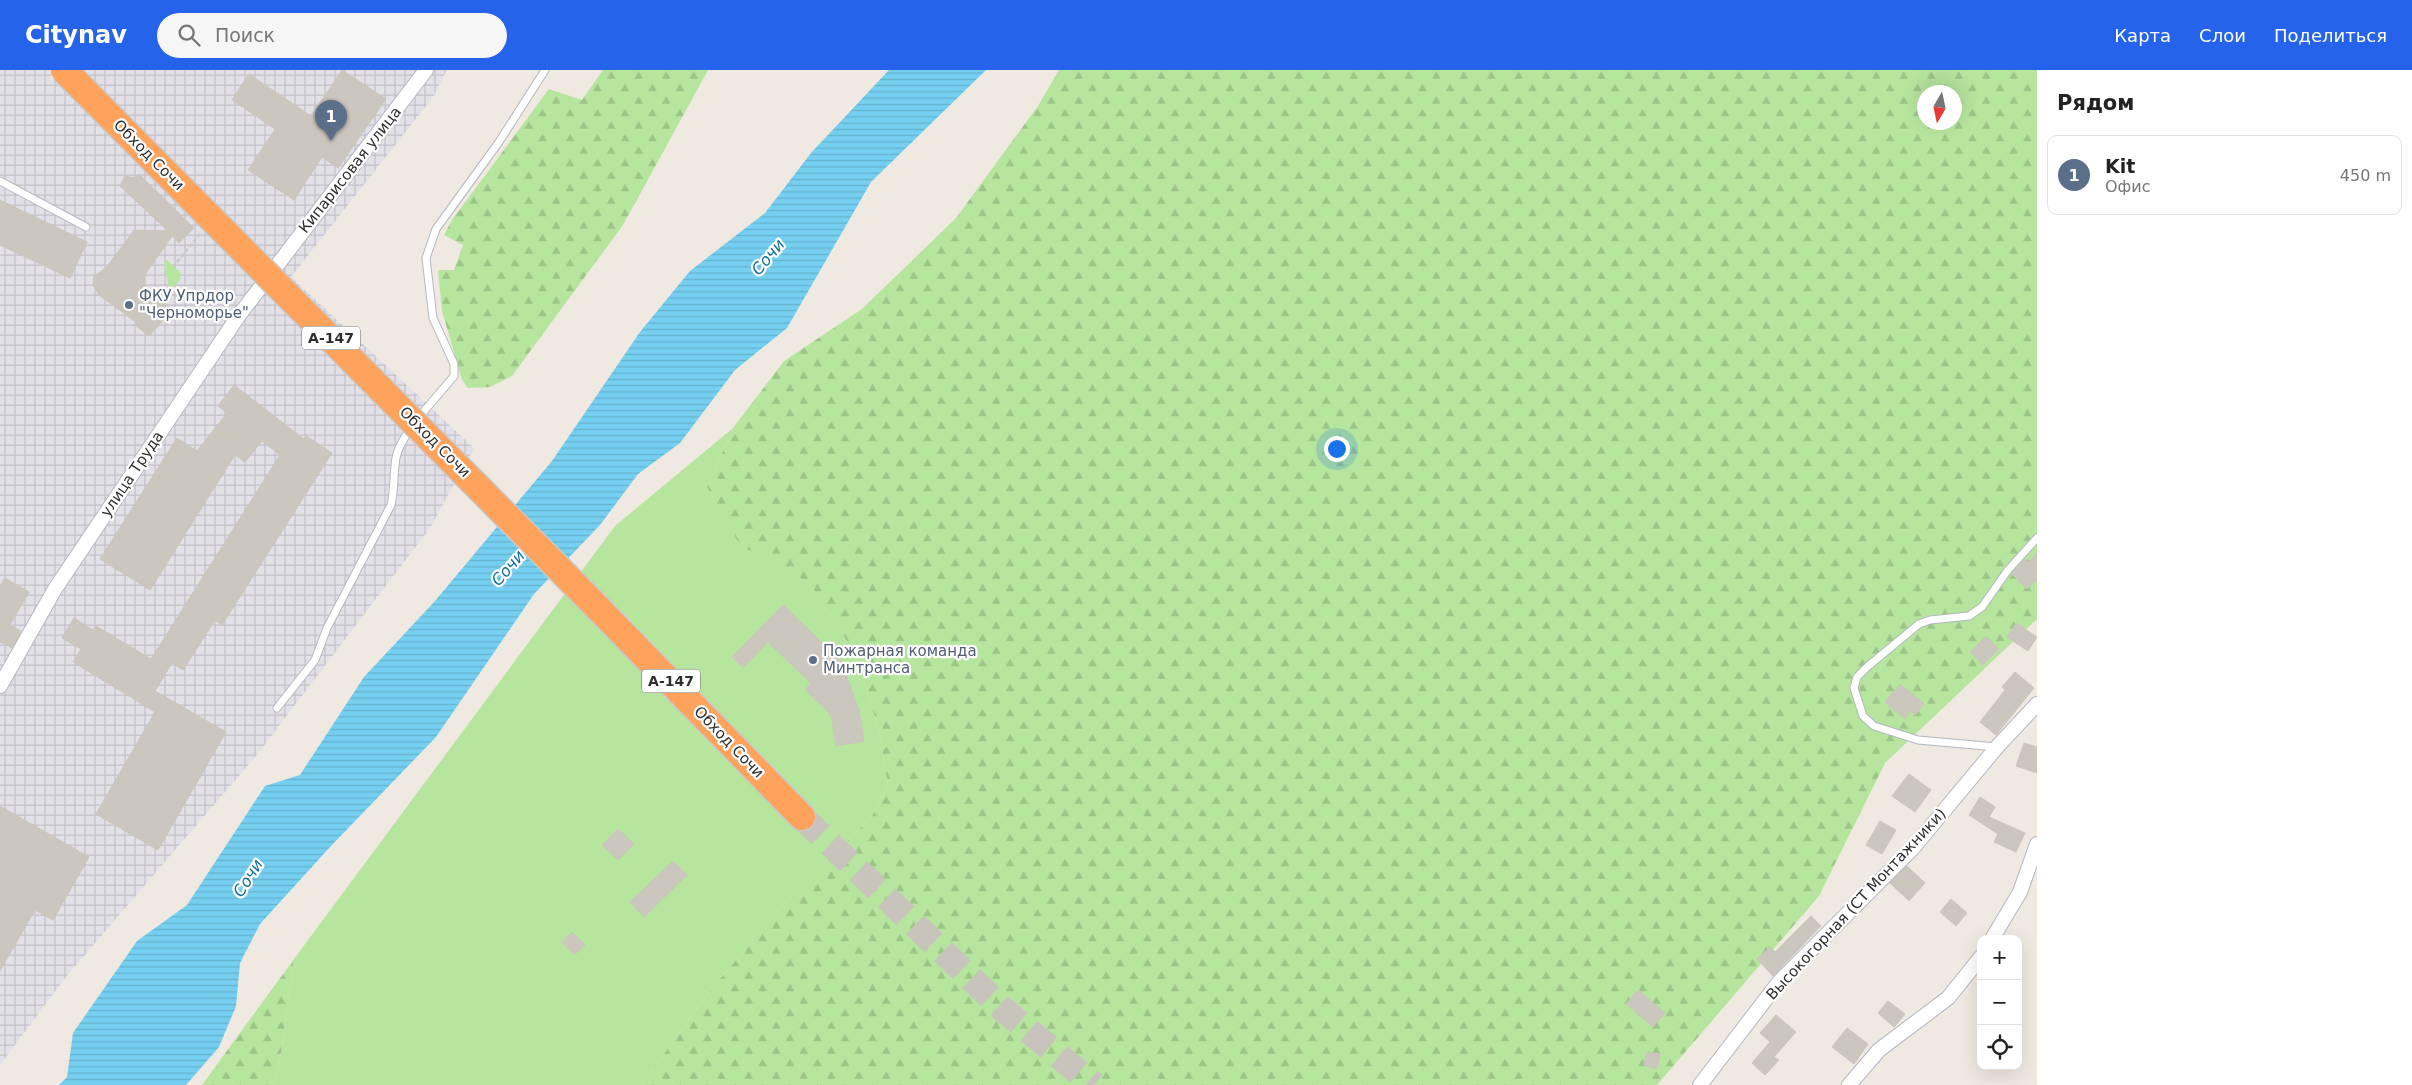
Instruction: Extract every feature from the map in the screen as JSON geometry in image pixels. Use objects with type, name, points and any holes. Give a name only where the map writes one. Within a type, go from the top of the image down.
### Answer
[{"type":"highway","name":"Обход Сочи","points":[[64,70],[743,756],[802,818]]},
{"type":"street","name":"Кипарисовая улица","points":[[274,269],[426,70]]},
{"type":"street","name":"улица Труда","points":[[0,686],[55,589],[211,356],[274,269]]},
{"type":"street","name":"Высокогорная (СТ Монтажники)","points":[[1700,1085],[1779,982],[1913,848],[1997,747],[2037,704]]},
{"type":"street","points":[[1994,935],[2020,892],[2037,844]]},
{"type":"street","points":[[1849,1085],[1879,1050],[1948,998],[1977,962]]},
{"type":"lane","points":[[277,708],[315,660],[327,628],[391,505],[395,492],[396,459],[400,443],[454,376],[454,364],[433,318],[426,258],[436,229],[499,142],[545,70]]},
{"type":"lane","points":[[0,181],[86,227]]},
{"type":"lane","points":[[1997,747],[1918,740],[1874,726],[1863,716],[1854,688],[1857,677],[1919,624],[1930,620],[1969,616],[1982,607],[2008,570],[2037,538]]},
{"type":"shaded area","points":[[0,70],[447,70],[433,97],[291,277],[474,448],[430,528],[256,756],[65,978],[0,1065]]},
{"type":"green space","points":[[603,70],[708,70],[623,225],[512,376],[490,387],[468,388],[462,380],[442,311],[438,270],[454,270],[463,245],[444,235],[452,220],[549,89],[582,100]]},
{"type":"green space","points":[[1059,70],[2037,70],[2037,619],[1885,763],[1819,896],[1657,1085],[641,1085],[714,986],[795,891],[871,818],[888,786],[879,732],[858,658],[809,583],[740,545],[707,487],[733,428],[784,361],[862,309],[956,218],[1038,106]]},
{"type":"green space","points":[[167,260],[181,273],[180,280],[172,288],[168,285],[164,262]]},
{"type":"green space","points":[[733,428],[707,487],[740,544],[809,583],[858,658],[879,732],[888,786],[871,818],[795,891],[714,986],[641,1085],[273,1085],[278,1073],[294,959],[615,526]]},
{"type":"green space","points":[[294,959],[278,1073],[273,1085],[202,1085]]},
{"type":"water","name":"Сочи","points":[[889,70],[986,70],[871,182],[787,328],[735,370],[680,443],[638,474],[600,525],[534,594],[436,737],[330,847],[260,924],[240,963],[236,1006],[219,1047],[186,1085],[59,1085],[67,1077],[73,1033],[137,941],[187,905],[265,786],[300,775],[364,677],[435,601],[552,461],[640,332],[690,271],[765,213],[811,153]]},
{"type":"building","points":[[342,70],[386,99],[338,168],[322,157],[294,200],[248,170],[275,129],[232,100],[249,74],[311,116]]},
{"type":"building","points":[[139,174],[194,228],[179,243],[172,236],[144,276],[145,286],[169,306],[165,318],[149,336],[135,325],[137,323],[99,295],[93,285],[94,276],[106,268],[134,230],[168,231],[120,186],[125,176],[135,178]]},
{"type":"building","points":[[0,200],[87,242],[70,278],[0,245]]},
{"type":"building","points":[[234,385],[304,439],[306,436],[332,453],[222,625],[215,620],[183,670],[172,663],[155,691],[226,732],[158,850],[96,814],[155,712],[73,662],[81,649],[62,638],[74,618],[93,630],[96,626],[151,659],[280,455],[262,441],[245,462],[235,455],[150,590],[100,559],[177,438],[197,451],[227,413],[218,406]]},
{"type":"building","points":[[2037,553],[2037,580],[2027,589],[2012,574],[2025,559],[2028,562]]},
{"type":"building","points":[[5,578],[29,592],[10,625],[21,631],[12,648],[0,642],[0,586]]},
{"type":"building","name":"Пожарная команда Минтранса","points":[[783,605],[842,662],[859,711],[864,741],[836,746],[831,715],[805,690],[811,683],[768,642],[743,668],[732,657]]},
{"type":"building","points":[[2016,623],[2037,637],[2028,651],[2007,637]]},
{"type":"building","points":[[1986,636],[1999,649],[1983,665],[1970,652]]},
{"type":"building","points":[[2015,672],[2034,688],[1996,735],[1980,722],[2005,690],[2002,687]]},
{"type":"building","points":[[1900,684],[1924,704],[1915,715],[1911,711],[1905,719],[1885,702]]},
{"type":"building","points":[[2024,743],[2037,747],[2037,773],[2016,766]]},
{"type":"building","points":[[1909,774],[1931,790],[1915,812],[1892,796]]},
{"type":"building","points":[[1980,797],[1995,807],[1989,817],[2025,833],[2016,852],[1994,842],[1998,834],[1969,815]]},
{"type":"building","points":[[0,806],[89,857],[53,920],[35,910],[0,971]]},
{"type":"building","points":[[1880,821],[1896,830],[1882,854],[1866,845]]},
{"type":"building","points":[[618,829],[634,844],[618,860],[602,845]]},
{"type":"building","points":[[673,861],[687,875],[644,917],[630,902]]},
{"type":"building","points":[[1907,866],[1925,883],[1909,901],[1890,883]]},
{"type":"building","points":[[1951,899],[1967,913],[1956,926],[1940,912]]},
{"type":"building","points":[[1811,916],[1821,926],[1773,976],[1757,959],[1770,947],[1775,952]]},
{"type":"building","points":[[572,932],[585,945],[574,955],[562,942]]},
{"type":"building","points":[[1638,990],[1665,1013],[1653,1027],[1626,1004]]},
{"type":"building","points":[[1888,1001],[1905,1014],[1894,1027],[1878,1013]]},
{"type":"building","points":[[1776,1015],[1796,1032],[1774,1057],[1779,1060],[1765,1075],[1752,1063],[1770,1042],[1760,1033]]},
{"type":"building","points":[[1847,1028],[1868,1044],[1854,1064],[1832,1047]]},
{"type":"building","points":[[1646,1052],[1660,1054],[1657,1069],[1644,1066]]},
{"type":"tunnel","points":[[802,817],[1005,1011],[1094,1085]]},
{"type":"place","name":"Kit","points":[[331,141]]},
{"type":"place","name":"ФКУ Упрдор \"Черноморье\"","points":[[129,305]]},
{"type":"place","name":"Пожарная команда Минтранса","points":[[813,660]]}]
